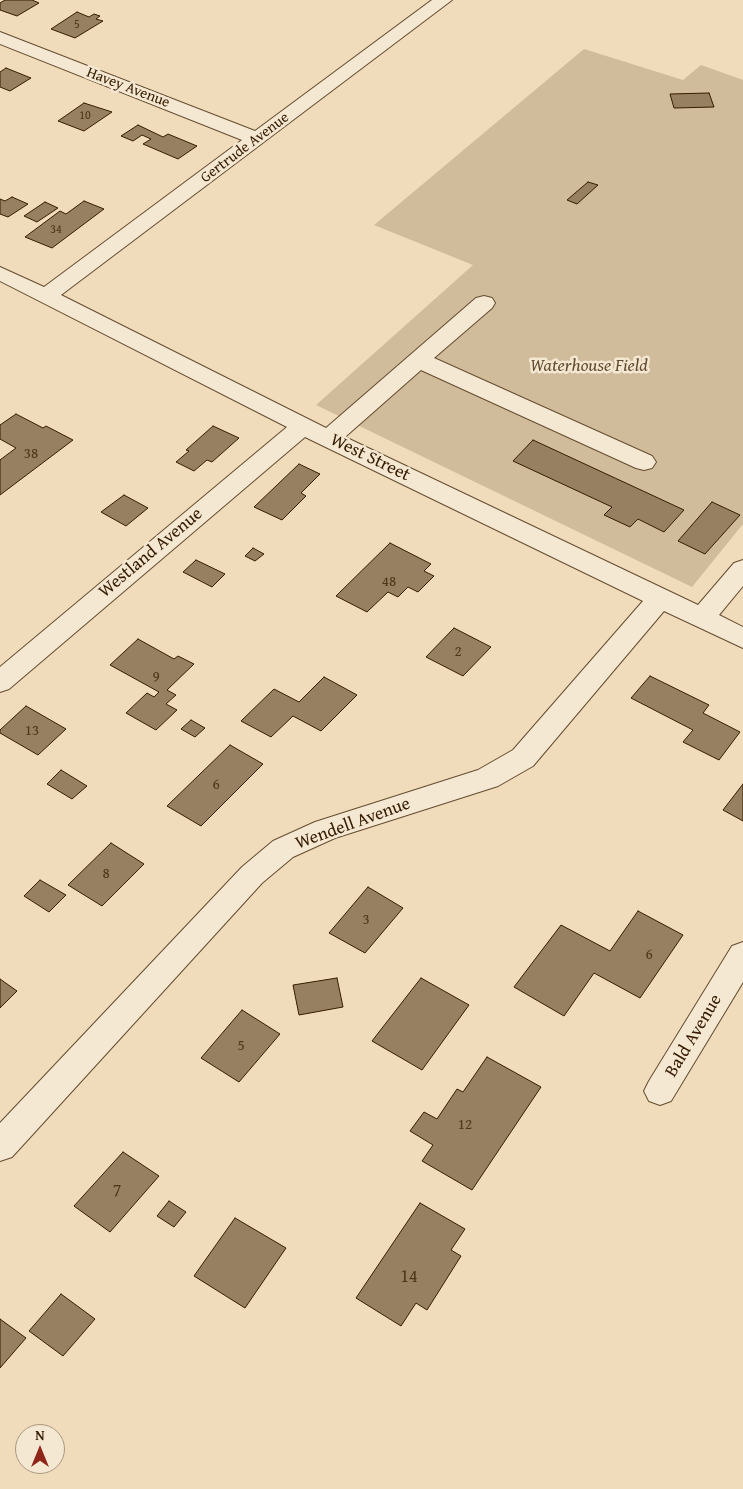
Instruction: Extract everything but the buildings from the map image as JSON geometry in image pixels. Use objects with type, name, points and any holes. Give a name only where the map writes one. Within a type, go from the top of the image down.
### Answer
[{"type":"street","name":"Gertrude Avenue","points":[[46,296],[443,0]]},
{"type":"street","name":"Havey Avenue","points":[[0,38],[257,139]]},
{"type":"street","name":"West Street","points":[[0,273],[303,426],[743,638]]},
{"type":"street","points":[[329,438],[484,303]]},
{"type":"street","points":[[419,360],[644,462]]},
{"type":"street","name":"Westland Avenue","points":[[0,682],[303,426]]},
{"type":"street","points":[[702,618],[743,569]]},
{"type":"street","name":"Wendell Avenue","points":[[0,1146],[252,875],[283,850],[325,830],[488,778],[517,762],[539,741],[660,598]]},
{"type":"street","name":"Bald Avenue","points":[[660,1091],[743,955]]},
{"type":"green space","name":"Waterhouse Field","points":[[584,49],[683,80],[701,65],[743,80],[743,524],[692,587],[316,405],[473,265],[374,225]]}]
